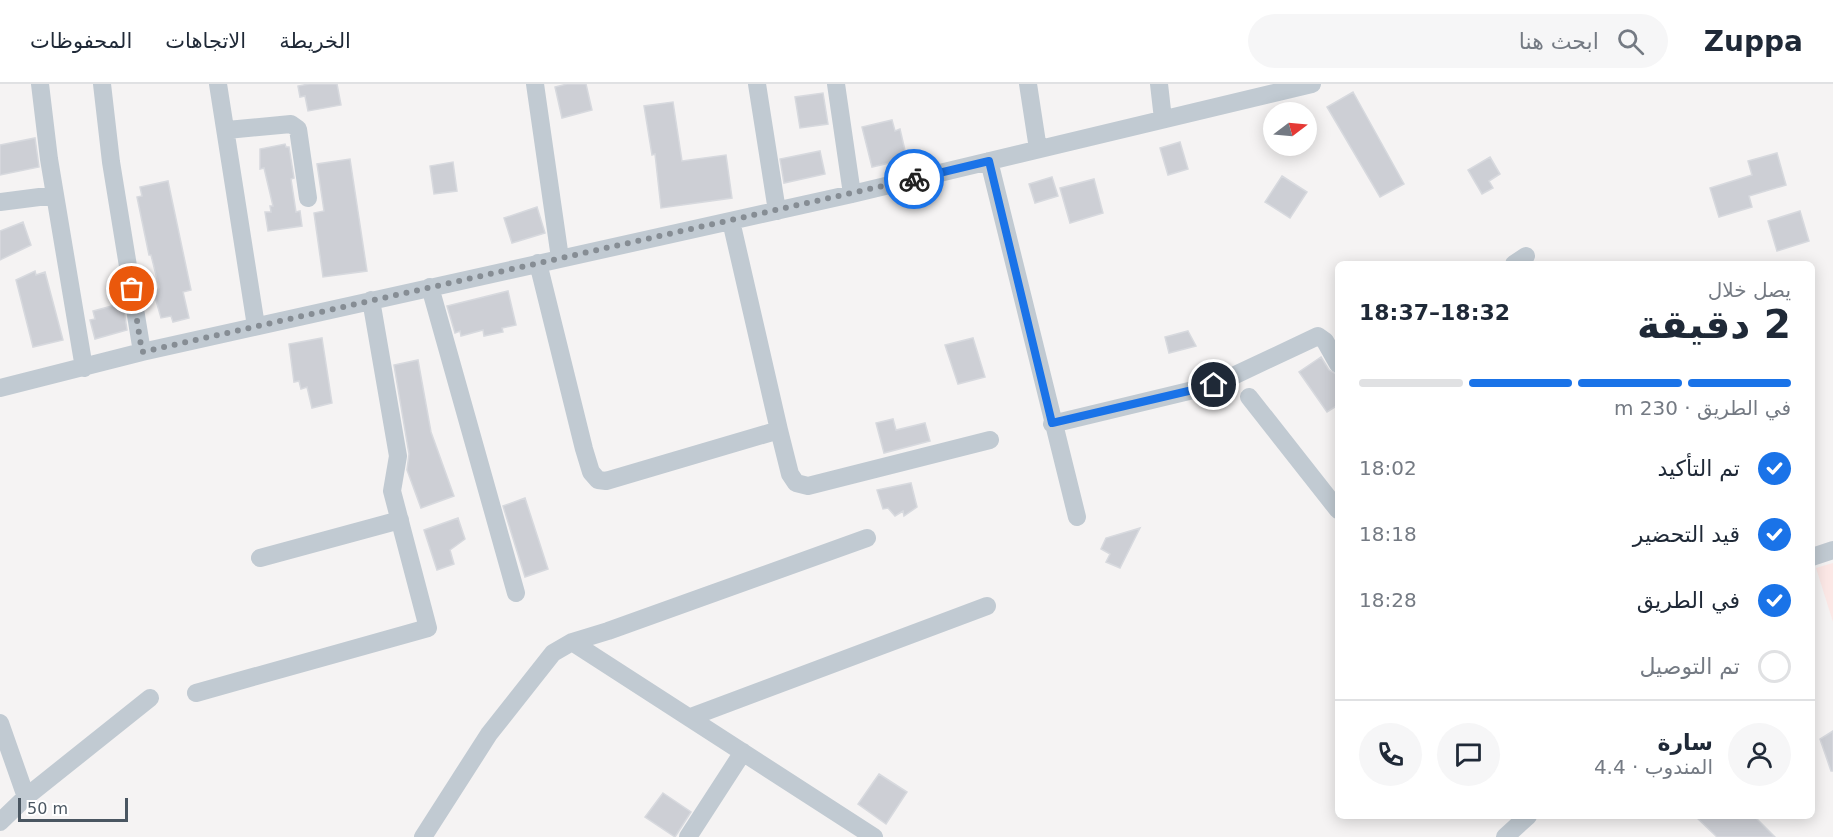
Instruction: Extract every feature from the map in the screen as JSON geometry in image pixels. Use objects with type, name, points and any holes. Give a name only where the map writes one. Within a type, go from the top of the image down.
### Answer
[{"type":"street","points":[[40,84],[55,195],[84,368]]},
{"type":"street","points":[[102,84],[111,162],[142,352]]},
{"type":"street","points":[[218,84],[256,326]]},
{"type":"street","points":[[535,84],[560,258]]},
{"type":"street","points":[[757,84],[777,211]]},
{"type":"street","points":[[836,84],[852,194]]},
{"type":"street","points":[[1028,84],[1038,149]]},
{"type":"street","points":[[1159,84],[1163,119]]},
{"type":"street","points":[[0,388],[256,326],[852,194],[1163,119],[1278,88],[1312,84]]},
{"type":"street","points":[[227,130],[291,124],[298,129],[308,198]]},
{"type":"street","points":[[989,161],[1077,517]]},
{"type":"street","points":[[0,202],[55,195]]},
{"type":"street","points":[[731,221],[778,430],[790,474],[796,483],[808,486],[990,440]]},
{"type":"street","points":[[538,263],[584,449],[591,472],[598,480],[606,481],[686,459],[778,430]]},
{"type":"street","points":[[430,287],[516,594]]},
{"type":"street","points":[[196,693],[428,628],[392,491],[398,456],[371,300]]},
{"type":"street","points":[[1052,423],[1214,385],[1318,336],[1325,341],[1335,359]]},
{"type":"street","points":[[1249,397],[1335,506]]},
{"type":"street","points":[[260,558],[400,520]]},
{"type":"street","points":[[423,837],[509,708],[553,653],[572,642],[867,538]]},
{"type":"street","points":[[1815,556],[1833,550]]},
{"type":"street","points":[[691,717],[987,606]]},
{"type":"street","points":[[572,642],[874,837]]},
{"type":"street","points":[[0,822],[26,798],[150,698]]},
{"type":"street","points":[[0,723],[26,798]]},
{"type":"street","points":[[688,837],[743,752]]},
{"type":"street","points":[[1504,837],[1525,819]]},
{"type":"shaded area","points":[[1833,563],[1833,622],[1816,568]]},
{"type":"building","points":[[337,84],[341,105],[308,111],[305,96],[300,97],[298,86]]},
{"type":"building","points":[[567,84],[586,84],[592,110],[562,118],[555,87]]},
{"type":"building","points":[[1353,92],[1404,184],[1380,197],[1327,107]]},
{"type":"building","points":[[823,93],[828,124],[800,128],[795,97]]},
{"type":"building","points":[[673,102],[682,161],[726,155],[732,198],[661,208],[655,154],[652,155],[644,106]]},
{"type":"building","points":[[892,120],[895,131],[900,129],[907,159],[872,167],[862,127]]},
{"type":"building","points":[[35,138],[39,167],[0,175],[0,145]]},
{"type":"building","points":[[1180,142],[1188,169],[1168,175],[1160,148]]},
{"type":"building","points":[[285,144],[289,147],[296,212],[300,211],[302,226],[268,231],[265,212],[271,212],[270,206],[273,206],[264,168],[260,169],[260,149]]},
{"type":"building","points":[[820,151],[825,174],[784,183],[780,159]]},
{"type":"building","points":[[1777,153],[1786,185],[1749,196],[1752,207],[1719,217],[1710,188],[1752,175],[1748,161]]},
{"type":"building","points":[[1490,157],[1500,174],[1489,181],[1493,188],[1482,194],[1468,170]]},
{"type":"building","points":[[350,159],[367,271],[323,277],[314,213],[324,211],[317,164]]},
{"type":"building","points":[[453,162],[457,191],[434,194],[430,166]]},
{"type":"building","points":[[1282,176],[1307,192],[1290,218],[1265,202]]},
{"type":"building","points":[[1052,177],[1058,196],[1035,203],[1029,184]]},
{"type":"building","points":[[1094,179],[1103,213],[1070,223],[1060,188]]},
{"type":"building","points":[[168,181],[191,290],[183,292],[189,318],[173,322],[171,316],[161,318],[155,297],[159,287],[151,255],[149,255],[137,197],[142,196],[140,187]]},
{"type":"building","points":[[537,207],[545,233],[512,243],[504,218]]},
{"type":"building","points":[[1800,211],[1809,241],[1777,251],[1768,221]]},
{"type":"building","points":[[23,222],[31,245],[0,260],[0,231]]},
{"type":"building","points":[[35,271],[36,275],[45,272],[63,340],[33,347],[16,280]]},
{"type":"building","points":[[508,291],[516,325],[502,328],[503,332],[484,336],[483,330],[461,336],[460,331],[455,333],[447,306]]},
{"type":"building","points":[[123,303],[127,330],[95,339],[90,320],[95,319],[93,311]]},
{"type":"building","points":[[1188,331],[1196,346],[1169,353],[1165,337]]},
{"type":"building","points":[[322,338],[332,403],[312,408],[307,387],[301,389],[299,381],[294,382],[289,344]]},
{"type":"building","points":[[973,338],[985,377],[958,384],[945,345]]},
{"type":"building","points":[[1321,357],[1329,370],[1335,373],[1335,407],[1327,412],[1299,372]]},
{"type":"building","points":[[418,360],[431,432],[454,496],[421,508],[407,470],[409,454],[394,365]]},
{"type":"building","points":[[893,419],[896,430],[925,423],[930,441],[884,453],[876,423]]},
{"type":"building","points":[[911,483],[917,507],[904,516],[903,511],[895,516],[888,508],[883,509],[877,490]]},
{"type":"building","points":[[525,498],[548,569],[525,577],[503,506]]},
{"type":"building","points":[[458,518],[465,539],[450,550],[454,564],[437,570],[424,530]]},
{"type":"building","points":[[1140,528],[1120,568],[1106,562],[1110,554],[1101,549],[1106,538]]},
{"type":"building","points":[[1833,731],[1833,771],[1831,771],[1820,739]]},
{"type":"building","points":[[879,774],[907,792],[886,824],[858,804]]},
{"type":"building","points":[[663,793],[691,812],[675,837],[645,817]]},
{"type":"building","points":[[1698,819],[1757,819],[1775,837],[1717,837]]},
{"type":"way so far","points":[[132,289],[142,352],[914,179]]},
{"type":"route","points":[[914,179],[989,161],[1052,423],[1214,385]]}]
